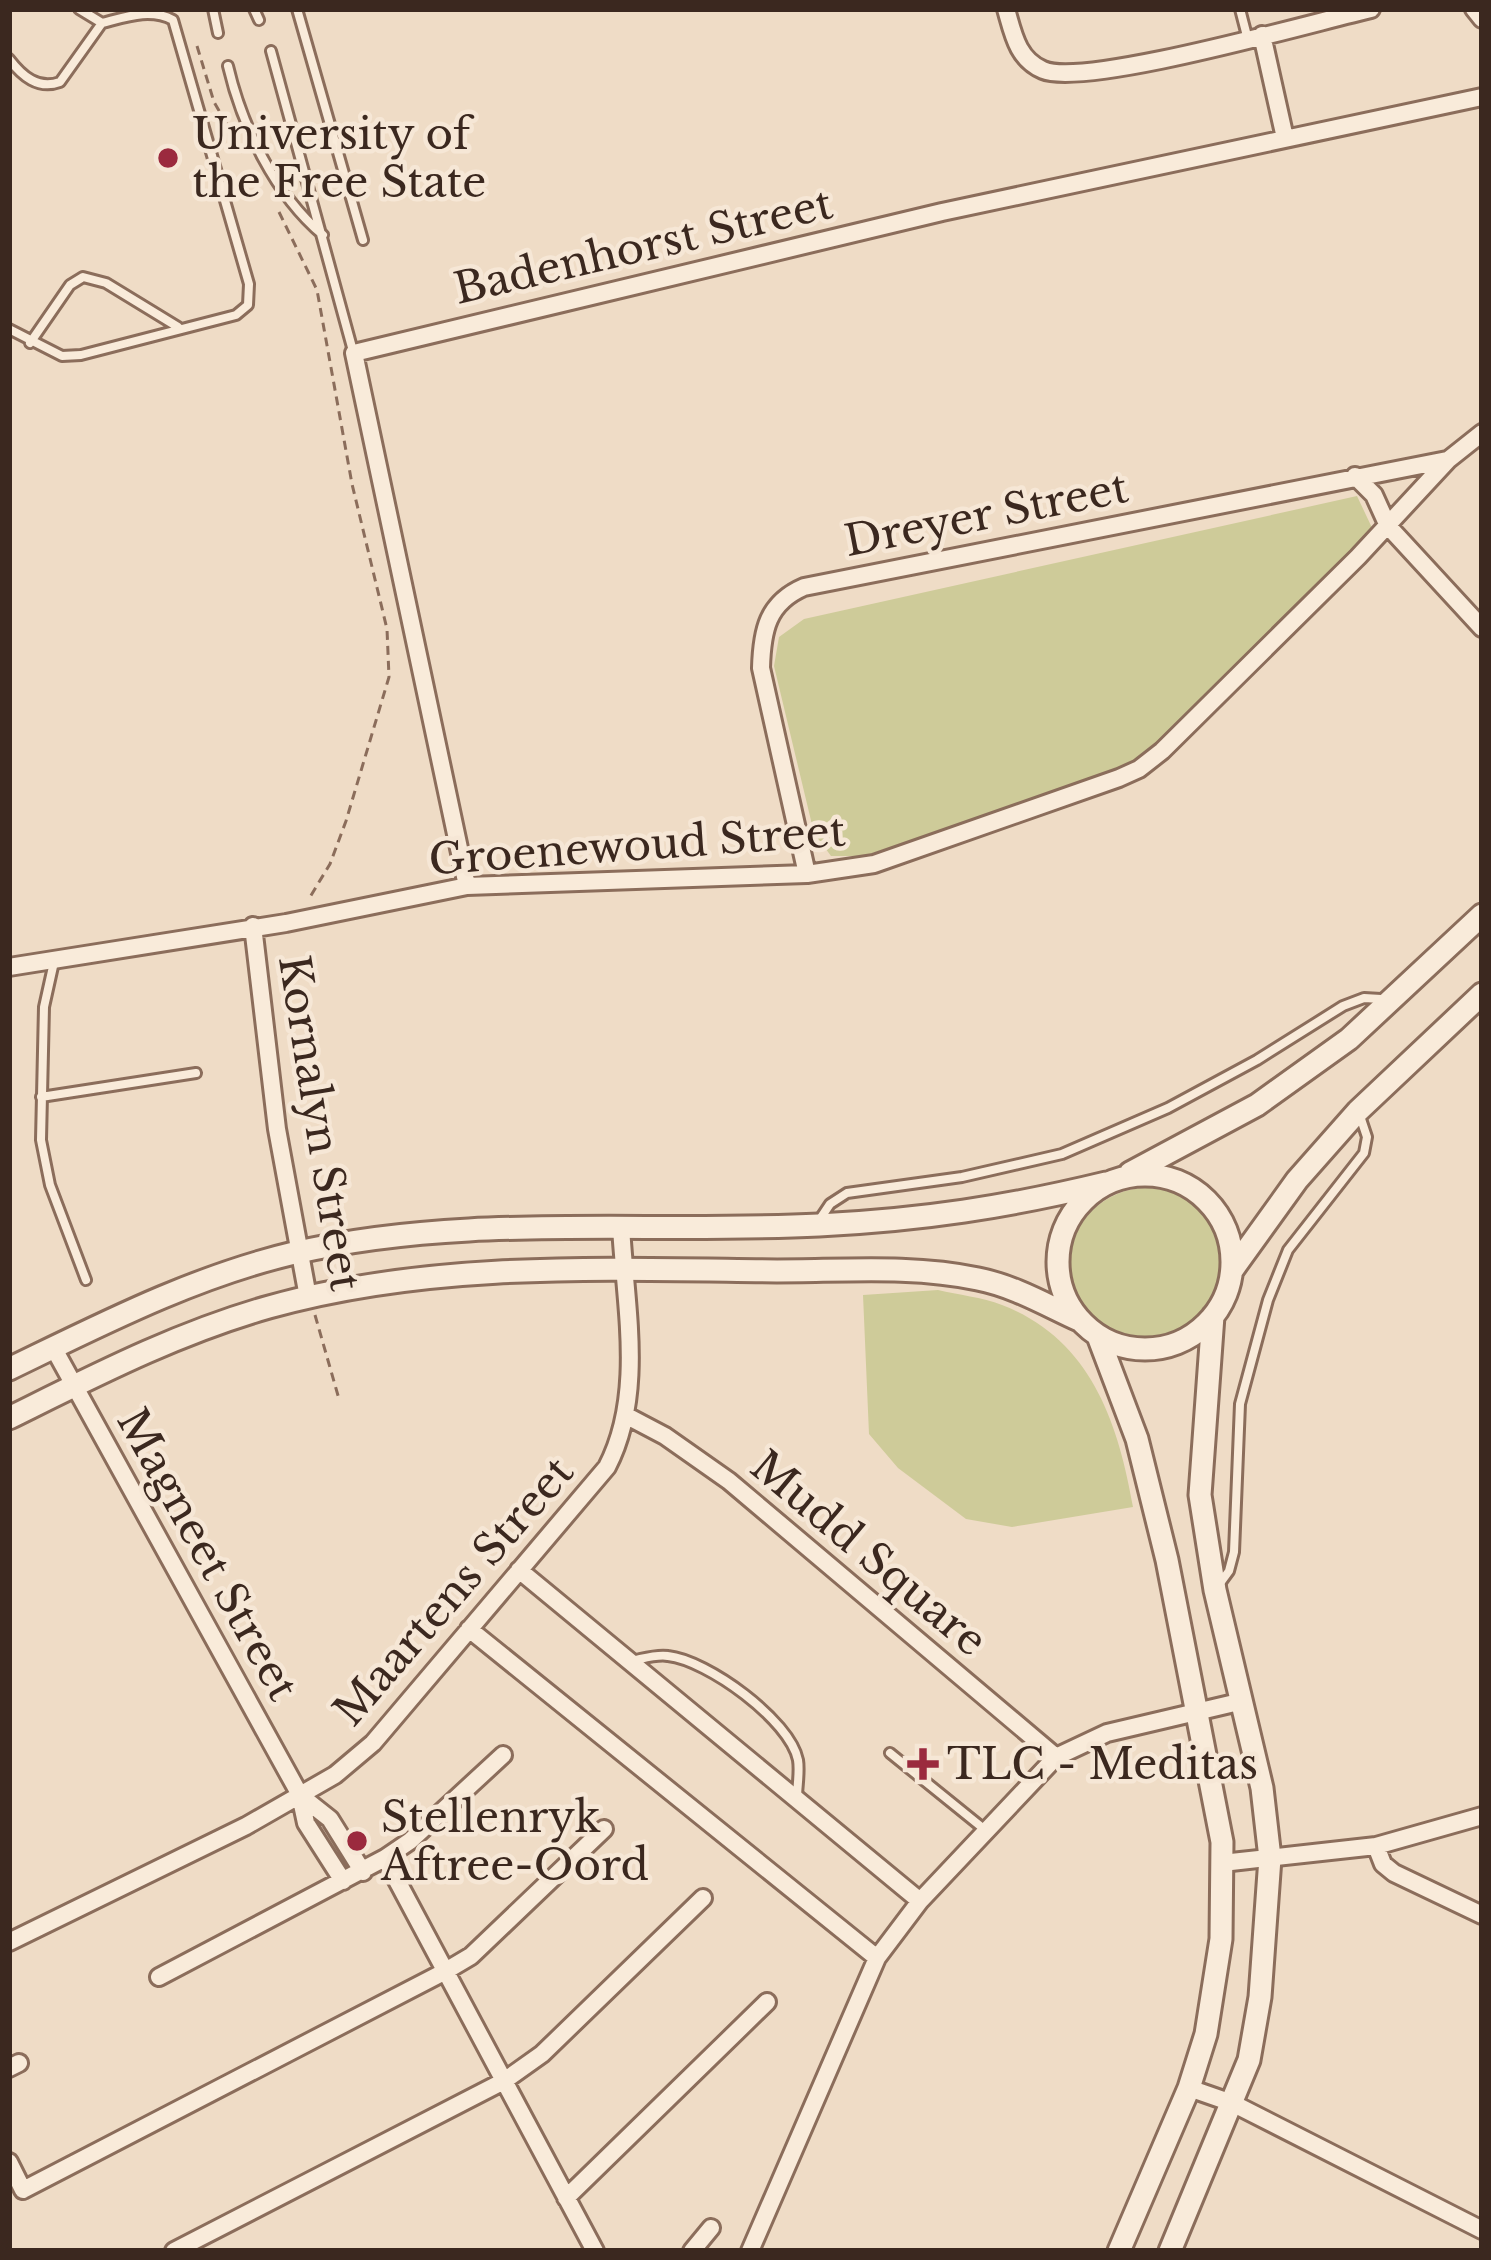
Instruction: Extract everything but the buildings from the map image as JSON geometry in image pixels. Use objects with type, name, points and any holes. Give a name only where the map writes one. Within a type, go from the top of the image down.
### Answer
[{"type":"street","points":[[1006,9],[1018,49],[1039,69],[1057,75],[1104,72],[1371,9]]},
{"type":"street","points":[[1474,9],[1482,19]]},
{"type":"street","points":[[1255,36],[1285,138]]},
{"type":"street","name":"Badenhorst Street","points":[[354,353],[942,212],[1482,97]]},
{"type":"street","points":[[354,353],[466,886]]},
{"type":"street","name":"Groenewoud Street","points":[[9,967],[466,886],[832,872],[874,864],[1139,769],[1388,526],[1448,460],[1482,433]]},
{"type":"street","name":"Dreyer Street","points":[[807,874],[760,668],[770,612],[785,596],[804,587],[1448,460]]},
{"type":"street","points":[[1355,476],[1374,494],[1388,526],[1482,628]]},
{"type":"street","name":"Dreyer Street","points":[[800,835],[832,872]]},
{"type":"street","points":[[1079,1320],[1062,1293],[1056,1261],[1063,1229],[1080,1202],[1257,1105],[1349,1039],[1482,915]]},
{"type":"street","name":"Kornalyn Street","points":[[253,926],[277,1129],[308,1297]]},
{"type":"street","points":[[9,1418],[214,1324],[308,1297],[379,1282],[440,1276],[623,1269],[942,1273],[1022,1292],[1125,1348],[1154,1350],[1182,1342],[1223,1303],[1233,1269],[1297,1180],[1358,1111],[1482,994]]},
{"type":"street","points":[[9,1369],[164,1294],[297,1252],[455,1231],[816,1225],[969,1214],[1152,1174],[1179,1180],[1203,1195],[1221,1216],[1231,1242],[1233,1269]]},
{"type":"street","name":"Maartens Street","points":[[9,1942],[246,1826],[335,1775],[373,1743],[607,1467],[627,1416],[630,1392],[621,1226]]},
{"type":"street","points":[[1170,2251],[1249,2060],[1261,1997],[1270,1858],[1262,1789],[1214,1590],[1200,1495],[1213,1316]]},
{"type":"street","points":[[1098,1336],[1137,1439],[1167,1560],[1216,1798],[1222,1863],[1221,1939],[1205,2034],[1189,2088],[1119,2251]]},
{"type":"street","name":"Magneet Street","points":[[53,1347],[300,1795]]},
{"type":"street","name":"Mudd Square","points":[[627,1416],[729,1481],[1056,1756]]},
{"type":"street","points":[[519,1570],[920,1901]]},
{"type":"street","points":[[469,1629],[877,1958]]},
{"type":"street","points":[[750,2251],[877,1958],[920,1901],[1056,1756],[1107,1733],[1243,1701]]},
{"type":"street","points":[[159,1977],[385,1858],[410,1841],[503,1755]]},
{"type":"street","points":[[300,1795],[330,1819],[363,1872]]},
{"type":"street","points":[[300,1795],[306,1823],[343,1881]]},
{"type":"street","points":[[1222,1863],[1376,1846],[1482,1816]]},
{"type":"street","points":[[9,2162],[23,2190],[444,1972],[471,1956],[604,1829]]},
{"type":"street","points":[[1376,1846],[1383,1864],[1394,1874],[1482,1915]]},
{"type":"street","points":[[385,1858],[595,2251]]},
{"type":"street","points":[[174,2251],[504,2081],[542,2054],[703,1898]]},
{"type":"street","points":[[566,2198],[767,2002]]},
{"type":"street","points":[[1189,2088],[1232,2104],[1482,2230]]},
{"type":"street","points":[[692,2251],[711,2228]]},
{"type":"lane","points":[[79,9],[102,23]]},
{"type":"lane","points":[[213,9],[218,33]]},
{"type":"lane","points":[[254,9],[259,20]]},
{"type":"lane","points":[[297,9],[363,240]]},
{"type":"lane","points":[[1240,9],[1255,36]]},
{"type":"lane","points":[[9,59],[42,85],[60,82],[102,23],[142,14],[173,20],[251,296],[236,315],[81,355],[62,356],[9,329]]},
{"type":"lane","points":[[271,51],[354,353]]},
{"type":"lane","points":[[228,66],[244,119],[277,182],[306,221],[324,236]]},
{"type":"lane","points":[[30,343],[70,285],[82,277],[106,283],[178,327]]},
{"type":"lane","points":[[54,962],[44,1007],[40,1140],[50,1185],[86,1280]]},
{"type":"lane","points":[[816,1225],[830,1204],[847,1193],[962,1178],[1062,1154],[1168,1108],[1343,1006],[1364,998],[1396,998]]},
{"type":"lane","points":[[41,1097],[196,1073]]},
{"type":"lane","points":[[1214,1590],[1229,1571],[1234,1552],[1240,1404],[1252,1349],[1288,1250],[1364,1153],[1367,1137],[1358,1111]]},
{"type":"lane","points":[[629,1661],[665,1655],[693,1662],[774,1720],[789,1738],[798,1761],[797,1800]]},
{"type":"lane","points":[[890,1753],[985,1830]]},
{"type":"path","points":[[197,46],[214,102],[252,168]]},
{"type":"path","points":[[277,208],[317,290],[339,418],[387,629],[389,677],[330,864],[296,919]]},
{"type":"path","name":"Kornalyn Street","points":[[308,1297],[339,1400]]},
{"type":"shaded area","points":[[1357,496],[1374,532],[1131,767],[864,856],[831,856],[814,833],[774,666],[779,637],[804,619]]},
{"type":"shaded area","points":[[1147,1188],[1177,1194],[1202,1211],[1219,1236],[1225,1266],[1219,1296],[1202,1321],[1177,1338],[1147,1344],[1117,1338],[1092,1321],[1075,1296],[1069,1266],[1075,1236],[1092,1211],[1117,1194]]},
{"type":"shaded area","points":[[938,1290],[994,1302],[1032,1320],[1078,1361],[1108,1414],[1133,1507],[1012,1527],[966,1519],[898,1468],[869,1434],[863,1295]]},
{"type":"place","name":"University of the Free State","points":[[168,158]]},
{"type":"place","name":"TLC - Meditas","points":[[923,1764]]},
{"type":"place","name":"Stellenryk Aftree-Oord","points":[[357,1841]]}]
